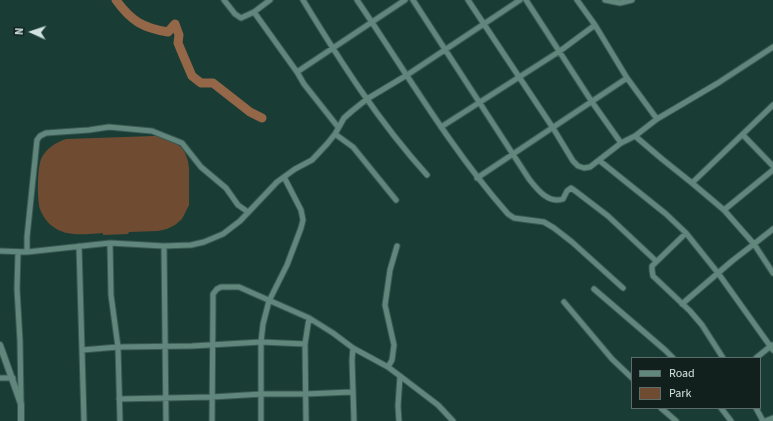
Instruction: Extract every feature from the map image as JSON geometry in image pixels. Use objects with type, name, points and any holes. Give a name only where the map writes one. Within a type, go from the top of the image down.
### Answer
[{"type":"street","points":[[224,0],[238,17],[241,18],[254,12],[270,0]]},
{"type":"street","points":[[303,0],[333,49],[367,99],[408,154],[427,175]]},
{"type":"street","points":[[357,0],[441,127],[478,178],[508,214],[514,218],[544,222],[554,228],[572,242],[623,288]]},
{"type":"street","points":[[297,72],[405,0]]},
{"type":"street","points":[[413,0],[536,188],[546,197],[559,200],[563,199],[567,191],[571,188],[608,216],[656,261]]},
{"type":"street","points":[[468,0],[553,128],[573,161],[578,166],[584,168],[590,167],[600,161],[621,143],[635,136],[657,119],[718,83],[773,47]]},
{"type":"street","points":[[0,252],[27,252],[110,243],[164,246],[191,245],[204,242],[223,234],[240,221],[277,182],[295,169],[312,160],[335,134],[344,118],[367,99],[407,75],[520,0]]},
{"type":"street","points":[[526,0],[592,102],[621,143]]},
{"type":"street","points":[[577,0],[595,25],[627,78],[657,119]]},
{"type":"street","points":[[605,0],[620,3],[632,0]]},
{"type":"street","points":[[254,12],[304,84],[338,128]]},
{"type":"street","points":[[441,127],[560,51],[595,25]]},
{"type":"street","points":[[478,178],[627,78]]},
{"type":"street","points":[[692,183],[773,105]]},
{"type":"street","points":[[27,252],[27,237],[37,140],[40,136],[46,133],[109,127],[152,131],[170,137],[182,143],[201,167],[226,188],[238,205],[248,212]]},
{"type":"street","points":[[335,134],[353,147],[396,200]]},
{"type":"street","points":[[742,135],[773,166]]},
{"type":"street","points":[[635,136],[724,210],[754,244],[773,273]]},
{"type":"street","points":[[600,161],[666,214],[686,233],[718,273],[772,347],[757,357]]},
{"type":"street","points":[[724,210],[773,170]]},
{"type":"street","points":[[261,421],[261,342],[263,324],[269,301],[287,265],[303,220],[301,210],[284,177]]},
{"type":"street","points":[[682,304],[732,261],[773,229]]},
{"type":"street","points":[[686,233],[656,261],[652,270],[653,276],[702,325],[722,357]]},
{"type":"street","points":[[110,243],[110,295],[118,347],[120,421]]},
{"type":"street","points":[[78,246],[84,421]]},
{"type":"street","points":[[164,246],[166,421]]},
{"type":"street","points":[[388,367],[392,360],[394,346],[385,299],[389,286],[390,270],[397,246]]},
{"type":"street","points":[[18,252],[17,289],[20,342],[21,421]]},
{"type":"street","points":[[212,421],[211,344],[213,294],[221,287],[239,288],[309,318],[353,348],[388,367],[438,405],[453,421]]},
{"type":"street","points":[[594,290],[672,357]]},
{"type":"street","points":[[564,302],[612,359],[631,377]]},
{"type":"street","points":[[306,421],[305,344],[309,318]]},
{"type":"street","points":[[82,350],[118,347],[192,346],[261,342],[305,344]]},
{"type":"street","points":[[0,345],[21,404]]},
{"type":"street","points":[[353,348],[352,392],[354,421]]},
{"type":"street","points":[[399,421],[398,406],[400,376]]},
{"type":"street","points":[[0,378],[13,378]]},
{"type":"street","points":[[119,399],[352,392]]},
{"type":"street","points":[[662,409],[676,421]]},
{"type":"street","points":[[722,409],[731,421]]},
{"type":"street","points":[[757,409],[764,421],[773,418]]},
{"type":"green space","points":[[161,136],[175,142],[181,147],[188,161],[189,205],[182,219],[175,225],[158,231],[129,232],[128,234],[72,234],[60,231],[46,220],[39,205],[38,175],[40,161],[46,151],[52,146],[66,139]]},
{"type":"waterway","points":[[116,0],[132,18],[145,26],[168,32],[175,24],[179,35],[178,43],[192,76],[201,83],[213,83],[250,112],[262,118]]}]
